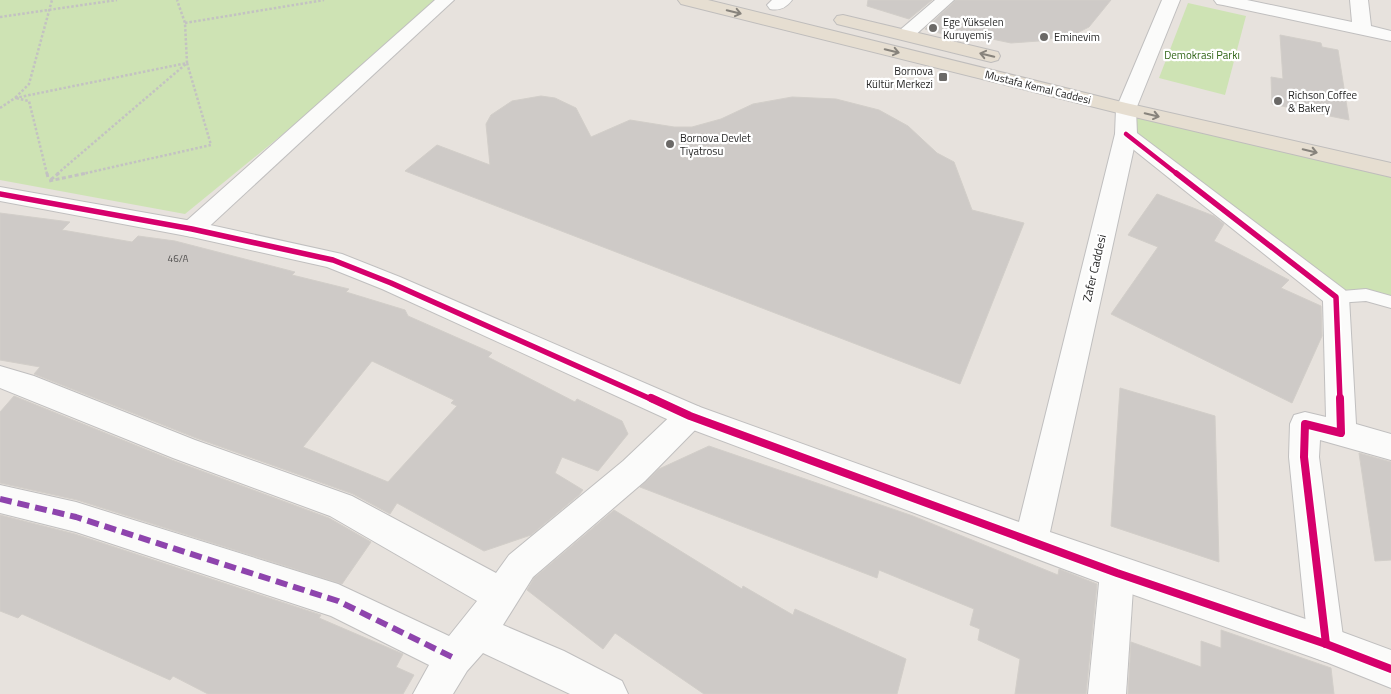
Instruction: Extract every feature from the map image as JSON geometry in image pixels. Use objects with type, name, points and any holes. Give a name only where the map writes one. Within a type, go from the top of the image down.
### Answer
[{"type":"main road","name":"Mustafa Kemal Caddesi","points":[[687,0],[1128,111],[1391,170]]},
{"type":"main road","name":"Mustafa Kemal Caddesi","points":[[758,0],[780,2],[1010,61]]},
{"type":"main road","name":"Mustafa Kemal Caddesi","points":[[1066,75],[1128,111],[1391,153]]},
{"type":"street","points":[[192,230],[445,0]]},
{"type":"street","points":[[906,34],[945,0]]},
{"type":"street","name":"Zafer Caddesi","points":[[1030,541],[1128,111],[1171,0]]},
{"type":"street","points":[[1223,0],[1391,36]]},
{"type":"street","points":[[1359,0],[1362,30]]},
{"type":"street","points":[[1128,111],[1336,297],[1341,433]]},
{"type":"street","points":[[0,194],[192,230],[341,264],[391,283],[690,416],[1117,573],[1326,644],[1391,669]]},
{"type":"street","points":[[0,377],[24,384],[184,448],[341,506],[501,595]]},
{"type":"street","points":[[432,694],[521,566],[634,471],[690,416]]},
{"type":"street","points":[[1326,644],[1304,456],[1305,424],[1391,447]]},
{"type":"street","points":[[0,499],[76,517],[338,601],[466,645],[551,664],[609,694]]},
{"type":"street","points":[[1107,694],[1117,573]]},
{"type":"lane","points":[[1336,297],[1366,295],[1391,302]]},
{"type":"path","points":[[0,108],[15,98],[29,84],[52,0]]},
{"type":"path","points":[[0,17],[49,12],[118,0]]},
{"type":"path","points":[[49,180],[211,145],[187,63],[185,23],[177,0]]},
{"type":"path","points":[[185,23],[324,0]]},
{"type":"path","points":[[15,98],[187,63]]},
{"type":"path","points":[[49,180],[187,63]]},
{"type":"path","points":[[15,98],[29,101],[49,180]]},
{"type":"green space","points":[[0,0],[445,0],[185,214],[0,180]]},
{"type":"green space","name":"Demokrasi Parkı","points":[[1188,3],[1246,16],[1225,95],[1159,78]]},
{"type":"green space","points":[[1126,109],[1391,170],[1391,302],[1336,297],[1126,134]]},
{"type":"building","points":[[868,0],[932,0],[909,19],[867,6]]},
{"type":"building","points":[[956,0],[1111,0],[1089,27],[1075,34],[1039,41],[1011,43],[973,35],[968,41],[925,29]]},
{"type":"building","points":[[1280,35],[1321,43],[1322,47],[1338,50],[1349,120],[1272,104],[1271,77],[1283,79]]},
{"type":"building","points":[[541,96],[555,98],[576,108],[591,137],[630,120],[674,127],[692,127],[721,119],[753,104],[792,97],[836,99],[879,110],[908,126],[937,153],[954,162],[972,210],[1024,223],[960,384],[405,171],[437,145],[490,165],[486,124],[491,115],[512,101]]},
{"type":"building","points":[[1157,194],[1214,216],[1224,224],[1214,241],[1289,280],[1281,288],[1321,306],[1322,336],[1292,403],[1111,314],[1158,247],[1128,235]]},
{"type":"building","points":[[0,213],[70,222],[62,230],[132,242],[138,236],[175,241],[295,272],[292,275],[349,289],[346,292],[405,310],[408,316],[492,353],[488,357],[575,402],[577,399],[622,421],[628,434],[598,471],[562,457],[555,473],[583,490],[579,495],[531,535],[484,551],[397,503],[390,514],[353,494],[196,438],[34,374],[40,367],[0,360]],"holes":[[[372,361],[454,400],[451,403],[457,406],[388,482],[303,447]]]},
{"type":"building","points":[[1120,388],[1215,416],[1219,562],[1111,526]]},
{"type":"building","points":[[14,396],[172,460],[329,518],[371,542],[342,584],[77,500],[0,483],[0,412]]},
{"type":"building","points":[[709,446],[913,516],[1058,575],[1059,569],[1097,584],[1086,694],[1015,694],[1020,659],[978,640],[980,629],[970,625],[974,609],[879,570],[877,578],[640,487],[659,469]]},
{"type":"building","points":[[1359,453],[1391,462],[1391,560],[1375,561]]},
{"type":"building","points":[[614,510],[742,589],[743,586],[793,615],[795,609],[906,659],[897,694],[704,694],[615,633],[603,649],[527,590],[534,578]]},
{"type":"building","points":[[0,515],[75,534],[321,615],[319,618],[403,654],[396,667],[414,675],[403,694],[208,694],[173,676],[170,680],[22,614],[18,618],[0,611]]},
{"type":"building","points":[[1221,630],[1331,668],[1334,694],[1128,694],[1131,642],[1201,667],[1201,641],[1221,648]]},
{"type":"marked path","points":[[0,499],[76,517],[338,601],[454,658]]},
{"type":"cycle path","points":[[1126,134],[1336,297],[1341,433],[1305,424],[1304,457],[1326,644]]},
{"type":"cycle path","points":[[0,194],[192,229],[333,260],[391,283],[690,416],[1117,573],[1326,644],[1391,669]]},
{"type":"place","name":"Ege Yükselen Kuruyemiş","points":[[933,28]]},
{"type":"place","name":"Eminevim","points":[[1044,37]]},
{"type":"place","name":"Bornova Kültür Merkezi","points":[[943,77]]},
{"type":"place","name":"Richson Coffee & Bakery","points":[[1278,101]]},
{"type":"place","name":"Bornova Devlet Tiyatrosu","points":[[670,144]]}]
